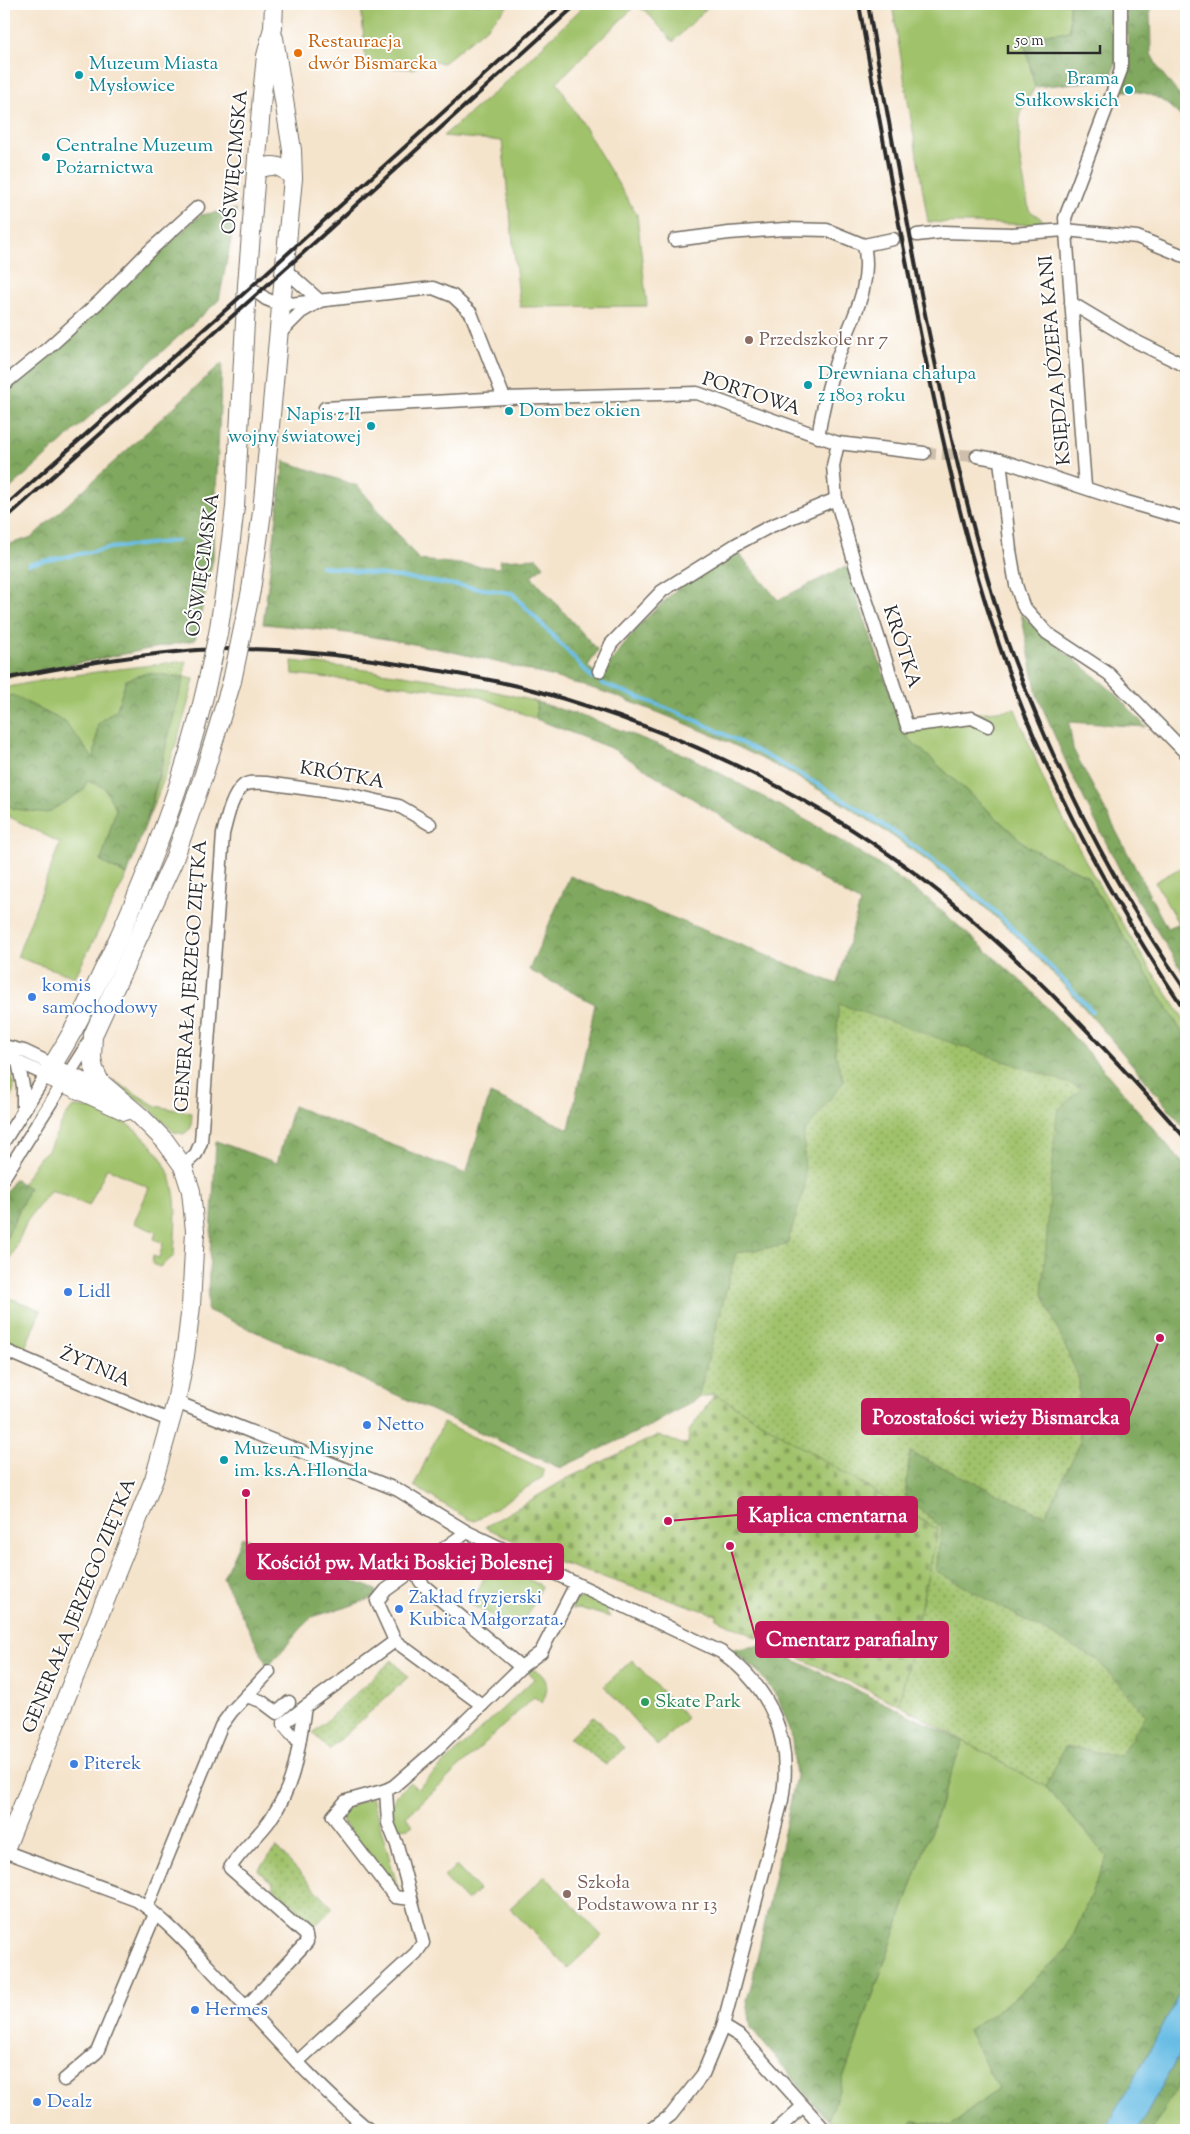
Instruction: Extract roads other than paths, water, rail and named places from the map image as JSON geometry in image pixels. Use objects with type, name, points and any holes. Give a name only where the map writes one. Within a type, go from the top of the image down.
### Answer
[{"type":"main road","name":"OŚWIĘCIMSKA","points":[[100,1082],[94,1069],[92,1058],[93,1035],[176,854],[203,777],[232,681],[251,590],[262,512],[293,178],[292,150],[273,28],[274,4]]},
{"type":"main road","name":"OŚWIĘCIMSKA","points":[[49,1070],[100,980],[141,888],[185,770],[197,728],[218,634],[235,507],[247,285],[266,56],[273,28]]},
{"type":"main road","points":[[257,170],[266,166],[277,165],[287,171],[293,178]]},
{"type":"main road","points":[[49,1070],[127,1112],[140,1116]]},
{"type":"main road","points":[[100,1082],[140,1116]]},
{"type":"main road","name":"GENERAŁA JERZEGO ZIĘTKA","points":[[4,1851],[154,1479],[176,1402],[186,1356],[194,1231],[191,1191],[183,1166],[165,1141],[140,1116]]},
{"type":"street","name":"KSIĘDZA JÓZEFA KANI","points":[[1085,487],[1065,218],[1121,70],[1121,4]]},
{"type":"street","points":[[4,384],[47,349],[198,207]]},
{"type":"street","points":[[675,240],[729,232],[784,229],[827,230],[864,245],[893,239]]},
{"type":"street","points":[[916,235],[943,232],[1012,234],[1065,230],[1137,237],[1184,256]]},
{"type":"street","points":[[818,437],[822,408],[837,359],[864,291],[868,262],[864,245]]},
{"type":"street","points":[[284,271],[320,301]]},
{"type":"street","points":[[247,285],[266,299],[281,305],[433,288],[453,296],[470,313],[504,398]]},
{"type":"street","points":[[278,335],[301,312],[320,301]]},
{"type":"street","points":[[1071,303],[1133,340],[1186,366]]},
{"type":"street","name":"PORTOWA","points":[[324,408],[504,398],[696,393],[838,443],[924,453]]},
{"type":"street","points":[[599,671],[610,644],[662,591],[769,527],[836,499],[834,466],[838,443]]},
{"type":"street","points":[[977,456],[1000,460],[1127,502],[1186,519]]},
{"type":"street","points":[[1000,460],[1010,550],[1016,585],[1023,606],[1047,632],[1109,674],[1186,753]]},
{"type":"street","name":"KRÓTKA","points":[[836,499],[856,568],[907,726],[972,718],[988,726]]},
{"type":"street","name":"KRÓTKA","points":[[243,786],[252,783],[266,783],[352,795],[399,806],[430,824]]},
{"type":"street","name":"GENERAŁA JERZEGO ZIĘTKA","points":[[183,1166],[196,1154],[201,1142],[223,834],[233,801],[243,786]]},
{"type":"street","name":"OŚWIĘCIMSKA","points":[[4,1176],[93,1035]]},
{"type":"street","points":[[4,1046],[24,1051],[49,1070]]},
{"type":"street","points":[[4,1051],[18,1062],[49,1070]]},
{"type":"street","points":[[18,1062],[24,1086],[23,1112]]},
{"type":"street","name":"OŚWIĘCIMSKA","points":[[4,1141],[49,1070]]},
{"type":"street","points":[[66,1078],[100,1082]]},
{"type":"street","name":"ŻYTNIA","points":[[4,1350],[171,1421]]},
{"type":"street","points":[[176,1402],[398,1490],[466,1532],[728,1658],[749,1675],[760,1688],[769,1703],[783,1745],[784,1786],[724,2026],[703,2074],[670,2115],[650,2130]]},
{"type":"street","points":[[466,1532],[414,1572],[386,1590],[377,1601],[395,1641],[482,1705]]},
{"type":"street","points":[[414,1572],[423,1585],[521,1667]]},
{"type":"street","points":[[411,1899],[395,1897],[333,1816],[346,1801],[394,1786],[440,1746],[521,1667],[541,1652],[576,1584]]},
{"type":"street","points":[[300,1743],[283,1724],[395,1641]]},
{"type":"street","points":[[64,2080],[97,2052],[221,1726],[269,1672]]},
{"type":"street","points":[[246,1696],[261,1702],[277,1713],[289,1702]]},
{"type":"street","points":[[246,2007],[307,1942],[306,1935],[230,1868],[284,1800],[295,1772],[305,1707]]},
{"type":"street","points":[[297,2062],[416,1953],[423,1943],[397,1846],[388,1823],[386,1790]]},
{"type":"street","points":[[4,1851],[136,1900],[151,1911],[342,2108],[369,2130]]},
{"type":"street","points":[[724,2026],[741,2037],[825,2130]]},
{"type":"street","points":[[777,2130],[803,2106]]},
{"type":"water","points":[[1186,1981],[1186,2042],[1138,2130],[1104,2130],[1148,2054]]},
{"type":"waterway","points":[[29,564],[110,548],[177,541]]},
{"type":"waterway","points":[[321,566],[512,593],[593,678]]},
{"type":"waterway","points":[[601,683],[710,727],[787,767],[864,812],[937,863],[971,890],[1003,919],[1092,1011]]},
{"type":"tunnel","points":[[893,239],[917,235]]},
{"type":"tunnel","points":[[924,453],[977,456]]},
{"type":"railway","points":[[4,507],[230,306],[562,4]]},
{"type":"railway","points":[[4,520],[303,253],[577,4]]},
{"type":"railway","points":[[859,4],[931,384],[952,479],[990,619],[1023,710],[1058,789],[1118,903],[1186,1012]]},
{"type":"railway","points":[[868,4],[923,304],[940,385],[978,546],[1002,626],[1046,738],[1093,836],[1146,930],[1186,991]]},
{"type":"railway","points":[[4,679],[100,662],[173,652],[221,649],[295,651],[392,663],[501,682],[591,707],[644,726],[748,771],[799,798],[894,858],[939,892],[1005,949],[1036,979],[1128,1074],[1186,1139]]},
{"type":"place","name":"Restauracja dwór Bismarcka","points":[[298,53]]},
{"type":"place","name":"Muzeum Miasta Mysłowice","points":[[79,75]]},
{"type":"place","name":"Brama Sułkowskich","points":[[1129,90]]},
{"type":"place","name":"Centralne Muzeum Pożarnictwa","points":[[46,157]]},
{"type":"place","name":"Przedszkole nr 7","points":[[749,340]]},
{"type":"place","name":"Drewniana chałupa z 1803 roku","points":[[808,385]]},
{"type":"place","name":"Dom bez okien","points":[[509,411]]},
{"type":"place","name":"Napis z II wojny światowej","points":[[371,426]]},
{"type":"place","name":"komis samochodowy","points":[[32,997]]},
{"type":"place","name":"Lidl","points":[[68,1292]]},
{"type":"place","name":"Pozostałości wieży Bismarcka","points":[[1160,1338]]},
{"type":"place","name":"Netto","points":[[367,1425]]},
{"type":"place","name":"Muzeum Misyjne im. ks.A.Hlonda","points":[[224,1460]]},
{"type":"place","name":"Kościół pw. Matki Boskiej Bolesnej","points":[[246,1493]]},
{"type":"place","name":"Kaplica cmentarna","points":[[668,1521]]},
{"type":"place","name":"Cmentarz parafialny","points":[[730,1546]]},
{"type":"place","name":"Zakład fryzjerski Kubica Małgorzata.","points":[[399,1609]]},
{"type":"place","name":"Skate Park","points":[[645,1702]]},
{"type":"place","name":"Piterek","points":[[74,1764]]},
{"type":"place","name":"Szkoła Podstawowa nr 13","points":[[567,1894]]},
{"type":"place","name":"Hermes","points":[[195,2010]]},
{"type":"place","name":"Dealz","points":[[37,2102]]}]
